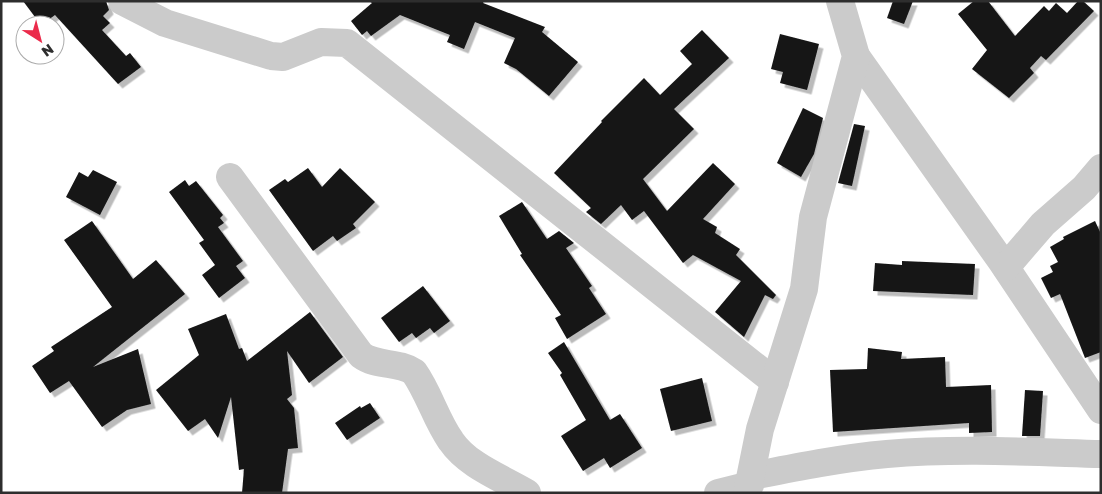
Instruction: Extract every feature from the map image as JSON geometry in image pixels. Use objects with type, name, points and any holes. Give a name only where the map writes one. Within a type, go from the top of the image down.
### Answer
[{"type":"street","points":[[122,1],[165,23],[271,56],[284,57],[321,42],[347,43],[775,382]]},
{"type":"street","points":[[840,1],[856,56],[1006,267],[1101,410]]},
{"type":"street","points":[[750,484],[760,430],[804,290],[813,217],[856,56]]},
{"type":"street","points":[[1006,267],[1043,224],[1084,188],[1101,168]]},
{"type":"street","points":[[230,177],[361,354],[375,363],[408,368],[414,372],[450,440],[459,451],[470,461],[527,493]]},
{"type":"street","points":[[718,493],[825,462],[905,453],[943,451],[1101,454]]},
{"type":"building","points":[[23,1],[106,1],[109,10],[103,16],[110,23],[102,30],[126,56],[130,53],[141,67],[118,84],[65,26],[65,15],[34,15]]},
{"type":"building","points":[[369,1],[484,1],[483,3],[545,27],[542,32],[578,62],[549,96],[516,69],[504,63],[515,38],[475,22],[464,49],[447,42],[450,35],[400,15],[371,36],[367,31],[362,35],[351,21],[372,3]]},
{"type":"building","points":[[893,1],[913,1],[904,24],[887,18]]},
{"type":"building","points":[[974,1],[988,1],[1015,36],[1044,6],[1049,11],[1056,3],[1067,13],[1078,1],[1083,1],[1094,11],[1046,60],[1041,56],[1030,68],[1034,73],[1009,98],[972,69],[987,50],[958,14]]},
{"type":"building","points":[[702,30],[729,58],[674,109],[694,129],[643,179],[667,211],[713,163],[735,184],[703,219],[717,227],[715,233],[740,249],[736,255],[776,295],[773,299],[765,295],[744,337],[715,312],[741,281],[693,255],[683,263],[644,211],[632,220],[621,205],[601,224],[586,212],[591,208],[554,173],[601,121],[644,78],[660,95],[692,64],[680,51]]},
{"type":"building","points":[[780,34],[819,44],[807,90],[780,83],[783,72],[771,69]]},
{"type":"building","points":[[803,108],[823,118],[814,154],[801,177],[777,163]]},
{"type":"building","points":[[854,124],[865,126],[852,186],[838,183]]},
{"type":"building","points":[[308,168],[322,187],[340,168],[375,202],[353,224],[356,228],[337,241],[333,236],[313,251],[269,190],[285,179],[288,182]]},
{"type":"building","points":[[93,170],[117,182],[100,215],[66,197],[79,172],[88,177]]},
{"type":"building","points":[[185,180],[189,186],[196,181],[223,215],[220,218],[224,223],[218,227],[243,261],[236,266],[245,278],[219,298],[202,275],[215,265],[199,243],[204,240],[169,192]]},
{"type":"building","points":[[522,202],[547,239],[559,231],[574,243],[566,248],[592,286],[589,288],[606,314],[567,339],[555,318],[561,315],[520,255],[522,254],[499,216]]},
{"type":"building","points":[[92,221],[133,279],[156,260],[185,294],[93,367],[138,349],[151,404],[127,410],[102,427],[69,381],[50,393],[32,366],[54,351],[51,347],[112,307],[64,240]]},
{"type":"building","points":[[1095,221],[1101,234],[1101,352],[1085,358],[1060,294],[1051,298],[1041,278],[1053,272],[1050,266],[1058,262],[1050,247],[1064,239],[1063,237]]},
{"type":"building","points":[[902,261],[975,264],[973,295],[873,291],[875,263],[902,265]]},
{"type":"building","points":[[423,286],[450,321],[434,333],[430,328],[416,338],[412,333],[399,342],[381,318]]},
{"type":"building","points":[[310,312],[343,357],[309,383],[287,351],[292,395],[287,399],[294,408],[298,448],[288,449],[282,493],[242,493],[244,469],[239,470],[231,397],[218,438],[205,419],[188,431],[156,390],[199,355],[188,329],[226,314],[239,349],[242,348],[247,361]]},
{"type":"building","points":[[564,342],[610,420],[620,414],[642,448],[610,468],[604,458],[583,471],[561,436],[586,420],[560,375],[562,373],[548,353]]},
{"type":"building","points":[[868,348],[902,352],[901,359],[945,357],[946,387],[991,385],[992,432],[969,433],[969,423],[833,432],[830,370],[867,369]]},
{"type":"building","points":[[702,378],[712,421],[671,431],[660,389]]},
{"type":"building","points":[[1025,390],[1043,391],[1040,436],[1022,436]]},
{"type":"building","points":[[370,403],[380,418],[347,440],[335,423],[360,406],[361,408]]}]
